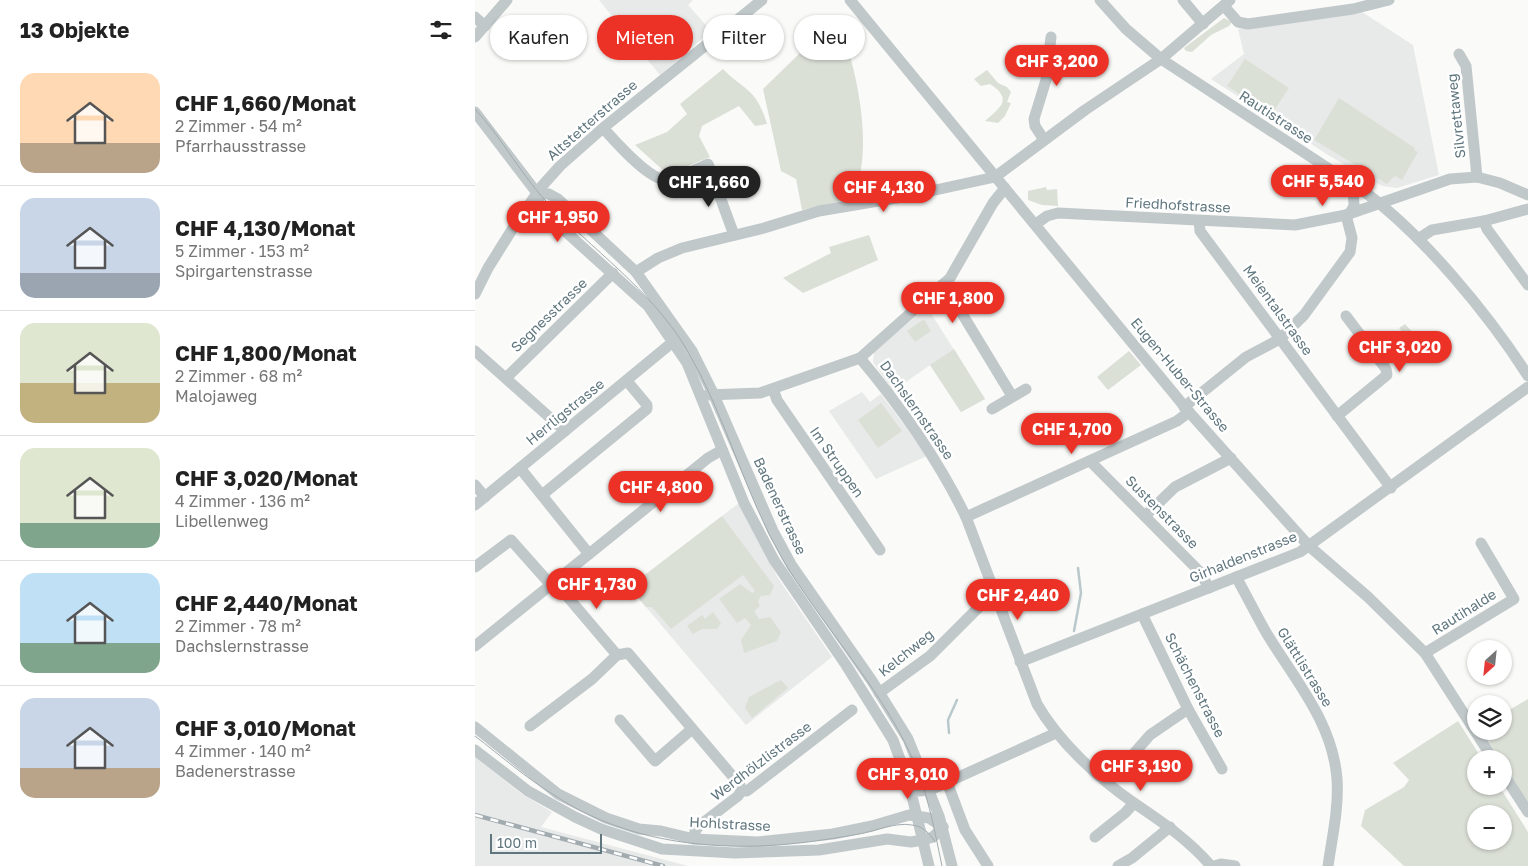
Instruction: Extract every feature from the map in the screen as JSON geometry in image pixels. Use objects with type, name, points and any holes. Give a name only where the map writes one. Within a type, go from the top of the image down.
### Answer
[{"type":"street","points":[[475,38],[507,0]]},
{"type":"street","name":"Altstetterstrasse","points":[[475,294],[493,260],[537,193],[554,173],[603,128],[762,0]]},
{"type":"street","name":"Eugen-Huber-Strasse","points":[[851,0],[1187,410],[1309,546],[1368,597],[1425,653],[1487,750]]},
{"type":"street","name":"Rautistrasse","points":[[1100,0],[1121,23],[1161,59],[1379,203],[1419,239],[1516,357],[1528,376]]},
{"type":"street","points":[[1183,0],[1203,24]]},
{"type":"street","points":[[636,272],[672,251],[836,207],[908,196],[995,177],[1044,140],[1161,59],[1227,3],[1238,22],[1248,24],[1353,9],[1389,0]]},
{"type":"street","points":[[475,17],[485,26]]},
{"type":"street","points":[[1044,140],[1035,126],[1034,119],[1045,80],[1051,37]]},
{"type":"street","name":"Silvrettaweg","points":[[1459,54],[1466,66],[1477,177]]},
{"type":"street","name":"Badenerstrasse","points":[[475,112],[537,193],[540,206],[545,213],[648,306],[674,341],[696,379],[722,450],[744,502],[773,560],[887,728],[909,784],[916,815],[917,841]]},
{"type":"street","points":[[603,128],[647,171],[660,179],[674,178],[708,164],[734,235]]},
{"type":"street","name":"Friedhofstrasse","points":[[1036,224],[1047,216],[1058,213],[1295,225],[1348,214],[1450,179],[1477,177],[1500,183],[1528,195]]},
{"type":"street","points":[[966,517],[1177,421],[1237,364],[1280,339],[1305,315],[1351,252],[1352,238],[1348,214],[1354,206],[1353,185]]},
{"type":"street","points":[[701,396],[713,393],[744,395],[773,389],[860,358],[942,286],[958,267],[993,203],[1005,188]]},
{"type":"street","name":"Badenerstrasse","points":[[537,193],[549,194],[558,199],[636,272],[681,334],[713,393],[773,531],[792,566],[879,693],[908,739],[930,790],[943,827],[952,866]]},
{"type":"street","points":[[1419,239],[1432,230],[1484,221],[1528,209]]},
{"type":"street","name":"Meientalstrasse","points":[[1199,221],[1200,231],[1391,488]]},
{"type":"street","points":[[1484,221],[1487,229],[1528,285]]},
{"type":"street","name":"Segnesstrasse","points":[[506,378],[613,273]]},
{"type":"street","points":[[942,286],[952,297],[1012,396]]},
{"type":"street","points":[[1337,416],[1387,375],[1386,370],[1346,316]]},
{"type":"street","name":"Herrligstrasse","points":[[475,505],[674,341]]},
{"type":"street","points":[[475,351],[565,431]]},
{"type":"street","name":"Dachslernstrasse","points":[[860,358],[930,452],[966,517],[1037,704],[1056,733],[1134,803],[1191,844],[1212,866]]},
{"type":"street","points":[[542,495],[647,410],[647,404],[627,381]]},
{"type":"street","name":"Girhaldenstrasse","points":[[1020,662],[1300,552],[1391,488],[1528,387]]},
{"type":"street","name":"Im Struppen","points":[[773,389],[777,400],[880,550]]},
{"type":"street","points":[[992,409],[1026,389]]},
{"type":"street","points":[[475,646],[695,468],[722,450]]},
{"type":"street","points":[[1145,516],[1175,487],[1231,458]]},
{"type":"street","name":"Sustenstrasse","points":[[1090,461],[1201,572],[1209,588]]},
{"type":"street","points":[[520,468],[589,554]]},
{"type":"street","points":[[475,485],[485,497]]},
{"type":"street","points":[[475,567],[511,540],[617,655]]},
{"type":"street","name":"Rautihalde","points":[[1425,653],[1514,599],[1481,542]]},
{"type":"street","name":"Glättlistrasse","points":[[1236,577],[1267,633],[1311,701],[1331,746],[1337,779],[1337,798],[1328,866]]},
{"type":"street","name":"Kelchweg","points":[[879,693],[930,656],[994,592]]},
{"type":"street","name":"Schächenstrasse","points":[[1142,614],[1188,709],[1223,769]]},
{"type":"street","points":[[530,726],[592,679],[617,655],[624,653],[631,655],[740,785],[741,791]]},
{"type":"street","points":[[1109,782],[1150,735],[1188,709]]},
{"type":"street","name":"Werdhölzlistrasse","points":[[694,839],[695,831],[700,825],[736,798],[741,791],[747,791],[852,710]]},
{"type":"street","points":[[620,720],[655,761],[692,729]]},
{"type":"street","name":"Hohlstrasse","points":[[475,727],[530,769],[553,790],[581,806],[633,827],[694,839],[751,842],[791,840],[859,830],[906,816],[916,815]]},
{"type":"street","points":[[909,784],[919,791],[930,790],[1056,733]]},
{"type":"street","name":"Hohlstrasse","points":[[475,750],[528,791],[575,817],[601,829],[657,849],[765,853],[819,850],[887,839],[917,841]]},
{"type":"street","points":[[947,782],[965,830],[988,866]]},
{"type":"street","points":[[1512,787],[1528,812]]},
{"type":"street","points":[[1095,837],[1125,813],[1134,803]]},
{"type":"street","points":[[916,815],[929,818],[943,827],[933,837],[917,841],[927,861]]},
{"type":"street","points":[[1118,866],[1132,858],[1169,827]]},
{"type":"street","points":[[1212,866],[1221,864],[1235,866]]},
{"type":"shaded area","points":[[599,0],[693,0],[688,5],[703,22],[703,38],[693,47],[693,15],[611,15]]},
{"type":"shaded area","points":[[1359,10],[1413,45],[1439,175],[1397,188],[1382,186],[1328,155],[1211,79],[1244,54],[1238,29]]},
{"type":"shaded area","points":[[1224,18],[1232,22],[1229,26],[1211,35],[1192,52],[1186,51],[1184,48]]},
{"type":"shaded area","points":[[794,59],[851,60],[860,100],[863,144],[862,165],[858,184],[850,199],[802,210],[796,179],[781,171],[763,89]]},
{"type":"shaded area","points":[[1245,59],[1289,88],[1271,115],[1227,86]]},
{"type":"shaded area","points":[[648,60],[677,60],[660,75]]},
{"type":"shaded area","points":[[723,69],[759,103],[767,124],[755,126],[739,106],[702,126],[699,136],[710,157],[678,170],[665,172],[635,145],[667,132],[687,114],[680,104]]},
{"type":"shaded area","points":[[987,70],[998,83],[1007,87],[1011,92],[1007,102],[1011,103],[1005,116],[998,123],[985,121],[1000,107],[1003,99],[1001,94],[990,84],[981,86],[974,79]]},
{"type":"shaded area","points":[[1339,98],[1415,148],[1414,150],[1418,152],[1402,180],[1395,176],[1387,184],[1314,140]]},
{"type":"shaded area","points":[[1046,187],[1047,190],[1057,189],[1058,206],[1042,205],[1028,200],[1028,191]]},
{"type":"shaded area","points":[[869,235],[878,260],[803,293],[783,278],[831,253],[829,247]]},
{"type":"shaded area","points":[[927,307],[985,399],[961,412],[930,365],[893,391],[873,362],[874,352]]},
{"type":"shaded area","points":[[924,319],[931,331],[915,342],[907,331]]},
{"type":"shaded area","points":[[1405,324],[1424,345],[1422,355],[1399,328]]},
{"type":"shaded area","points":[[954,349],[985,399],[961,412],[930,365]]},
{"type":"shaded area","points":[[1129,351],[1141,365],[1108,390],[1097,377]]},
{"type":"shaded area","points":[[862,392],[870,402],[881,394],[927,456],[876,479],[829,411]]},
{"type":"shaded area","points":[[881,403],[902,431],[878,448],[858,420]]},
{"type":"shaded area","points":[[739,503],[778,578],[832,657],[746,725],[629,587]]},
{"type":"shaded area","points":[[722,516],[774,586],[770,595],[761,596],[758,601],[760,606],[754,611],[759,619],[770,617],[781,632],[777,641],[744,653],[741,640],[751,625],[745,618],[737,623],[719,599],[740,584],[752,593],[755,591],[743,575],[671,629],[652,607],[646,607],[629,587]]},
{"type":"shaded area","points":[[713,612],[721,623],[717,629],[702,629],[693,634],[687,626],[702,615],[705,619]]},
{"type":"shaded area","points":[[781,680],[788,688],[752,718],[745,708],[749,697]]},
{"type":"shaded area","points":[[1528,699],[1528,804],[1512,778],[1512,750],[1494,750],[1488,740],[1512,740],[1512,708]]},
{"type":"shaded area","points":[[1458,721],[1467,735],[1467,740],[1470,740],[1476,750],[1467,750],[1467,795],[1505,795],[1511,805],[1467,805],[1467,850],[1512,850],[1512,807],[1528,832],[1528,866],[1404,866],[1361,826],[1365,810],[1404,787],[1409,780],[1393,763]]},
{"type":"shaded area","points":[[475,757],[522,794],[552,812],[541,827],[688,866],[475,866]]},
{"type":"waterway","points":[[1074,631],[1081,593],[1078,568]]},
{"type":"waterway","points":[[949,733],[948,720],[957,700]]},
{"type":"tram line","points":[[475,109],[544,199],[639,289],[672,328],[687,350],[713,401],[757,508],[783,560],[882,703],[910,753],[925,794],[942,866]]},
{"type":"tram line","points":[[475,736],[533,781],[577,809],[601,820],[651,836],[677,841],[730,846],[770,845],[834,838],[906,824],[922,828],[935,842]]},
{"type":"railway","points":[[475,815],[663,866]]}]
